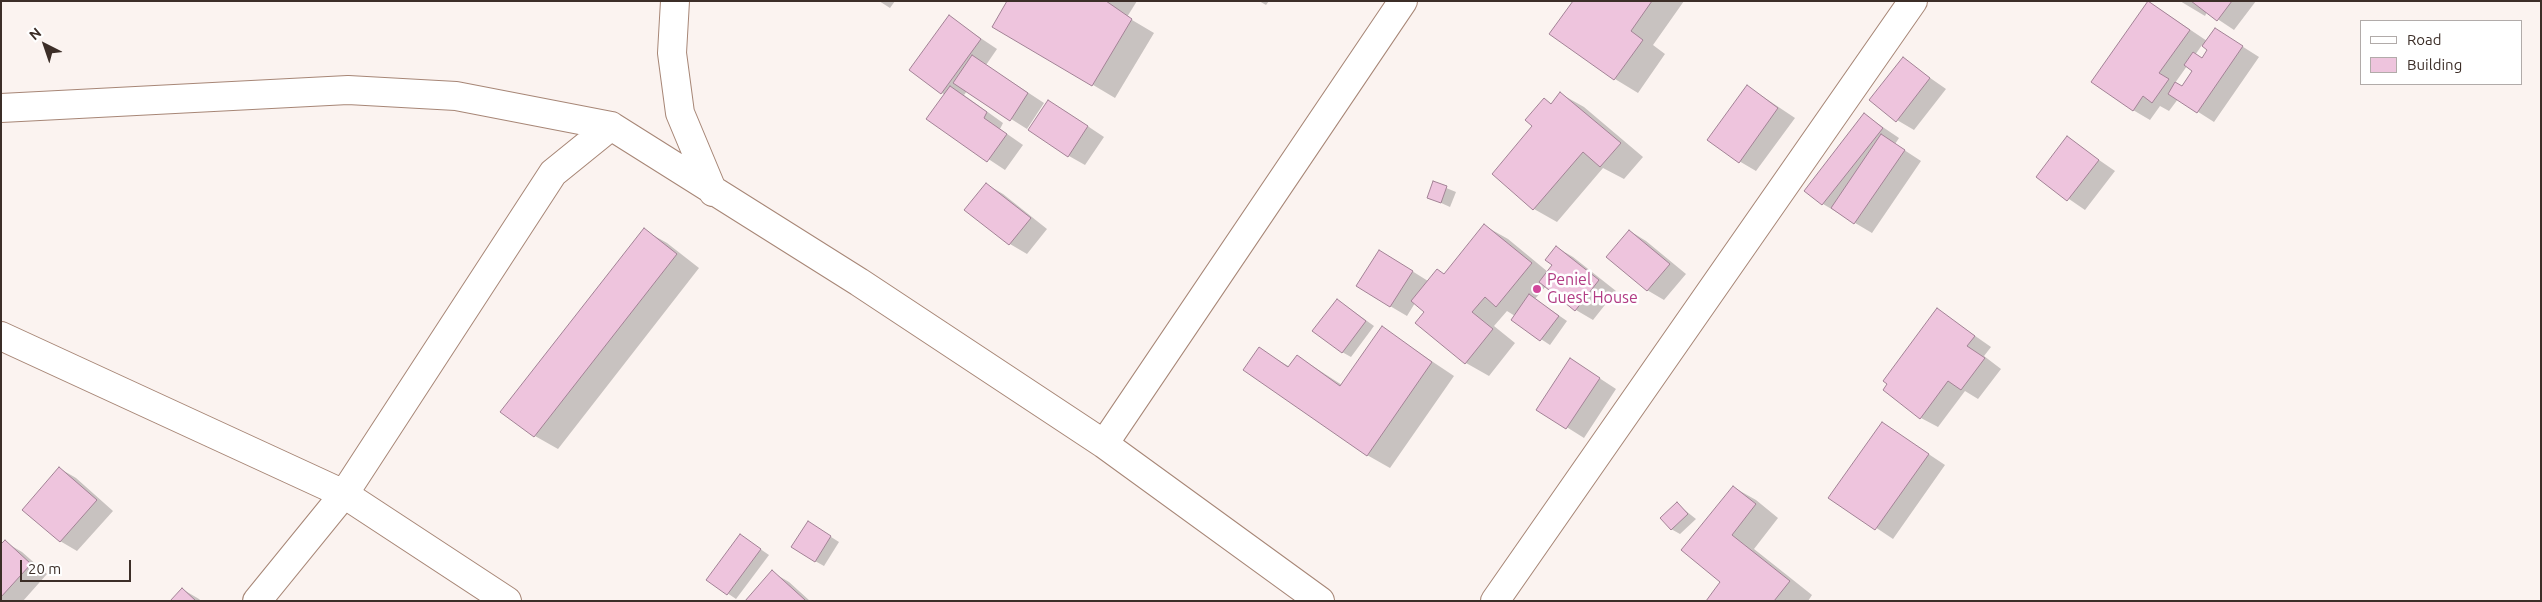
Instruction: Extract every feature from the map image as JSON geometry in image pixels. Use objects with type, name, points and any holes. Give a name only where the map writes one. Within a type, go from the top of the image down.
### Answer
[{"type":"street","points":[[675,1],[672,53],[680,113],[714,192]]},
{"type":"street","points":[[1104,444],[1403,1]]},
{"type":"street","points":[[1495,601],[1913,1]]},
{"type":"street","points":[[1,108],[348,90],[456,96],[611,126],[859,282],[1104,444],[1320,601]]},
{"type":"street","points":[[257,601],[344,494],[553,174],[611,126]]},
{"type":"street","points":[[1,336],[344,494],[506,601]]},
{"type":"building","points":[[1007,1],[1106,1],[1132,19],[1092,86],[992,27]]},
{"type":"building","points":[[1573,1],[1652,1],[1631,31],[1643,40],[1614,80],[1549,34]]},
{"type":"building","points":[[2148,1],[2190,30],[2159,73],[2169,79],[2152,103],[2143,96],[2133,111],[2091,82]]},
{"type":"building","points":[[2191,1],[2232,1],[2217,21]]},
{"type":"building","points":[[949,15],[981,39],[941,94],[909,70]]},
{"type":"building","points":[[2215,28],[2243,46],[2197,113],[2168,94],[2175,82],[2182,86],[2192,71],[2184,65],[2193,52],[2202,58],[2207,50],[2202,46]]},
{"type":"building","points":[[972,55],[1028,93],[1010,121],[953,83]]},
{"type":"building","points":[[1903,57],[1930,78],[1896,122],[1869,100]]},
{"type":"building","points":[[1747,85],[1778,108],[1739,163],[1707,140]]},
{"type":"building","points":[[950,86],[987,112],[984,118],[1007,134],[987,162],[926,119]]},
{"type":"building","points":[[1560,92],[1621,143],[1600,167],[1583,152],[1533,210],[1492,174],[1532,126],[1525,120],[1544,98],[1551,104]]},
{"type":"building","points":[[1048,100],[1088,126],[1068,157],[1028,130]]},
{"type":"building","points":[[1864,113],[1883,128],[1822,205],[1804,191]]},
{"type":"building","points":[[1881,134],[1905,150],[1854,224],[1831,208]]},
{"type":"building","points":[[2067,136],[2099,160],[2067,201],[2036,177]]},
{"type":"building","points":[[1433,181],[1447,186],[1441,203],[1427,198]]},
{"type":"building","points":[[986,183],[1031,218],[1009,245],[964,210]]},
{"type":"building","points":[[1484,224],[1532,263],[1496,307],[1485,297],[1472,312],[1493,329],[1465,364],[1415,323],[1424,312],[1411,301],[1437,269],[1444,274]]},
{"type":"building","points":[[644,228],[677,254],[534,437],[500,412]]},
{"type":"building","points":[[1629,230],[1670,264],[1647,291],[1606,257]]},
{"type":"building","points":[[1556,246],[1599,280],[1575,311],[1539,282],[1552,265],[1545,260]]},
{"type":"building","points":[[1379,250],[1413,271],[1390,307],[1356,286]]},
{"type":"building","points":[[1529,294],[1559,316],[1540,341],[1511,320]]},
{"type":"building","points":[[1337,299],[1366,321],[1342,353],[1312,331]]},
{"type":"building","points":[[1937,308],[1975,336],[1967,346],[1985,358],[1961,390],[1948,381],[1920,419],[1883,390],[1887,384],[1883,381]]},
{"type":"building","points":[[1382,326],[1432,362],[1367,456],[1243,370],[1259,347],[1288,367],[1297,355],[1340,386]]},
{"type":"building","points":[[1570,358],[1600,378],[1566,429],[1536,410]]},
{"type":"building","points":[[1882,422],[1929,454],[1875,530],[1828,498]]},
{"type":"building","points":[[59,467],[97,500],[60,542],[22,510]]},
{"type":"building","points":[[1733,486],[1756,504],[1732,535],[1790,581],[1774,601],[1706,601],[1720,582],[1681,550]]},
{"type":"building","points":[[1677,502],[1688,514],[1671,530],[1660,518]]},
{"type":"building","points":[[808,521],[831,536],[815,562],[791,547]]},
{"type":"building","points":[[740,534],[761,549],[727,595],[706,580]]},
{"type":"building","points":[[5,540],[31,564],[1,597],[1,544]]},
{"type":"building","points":[[772,570],[805,600],[745,601]]},
{"type":"building","points":[[182,588],[196,601],[170,601]]},
{"type":"place","name":"Peniel Guest House","points":[[1537,289]]}]
